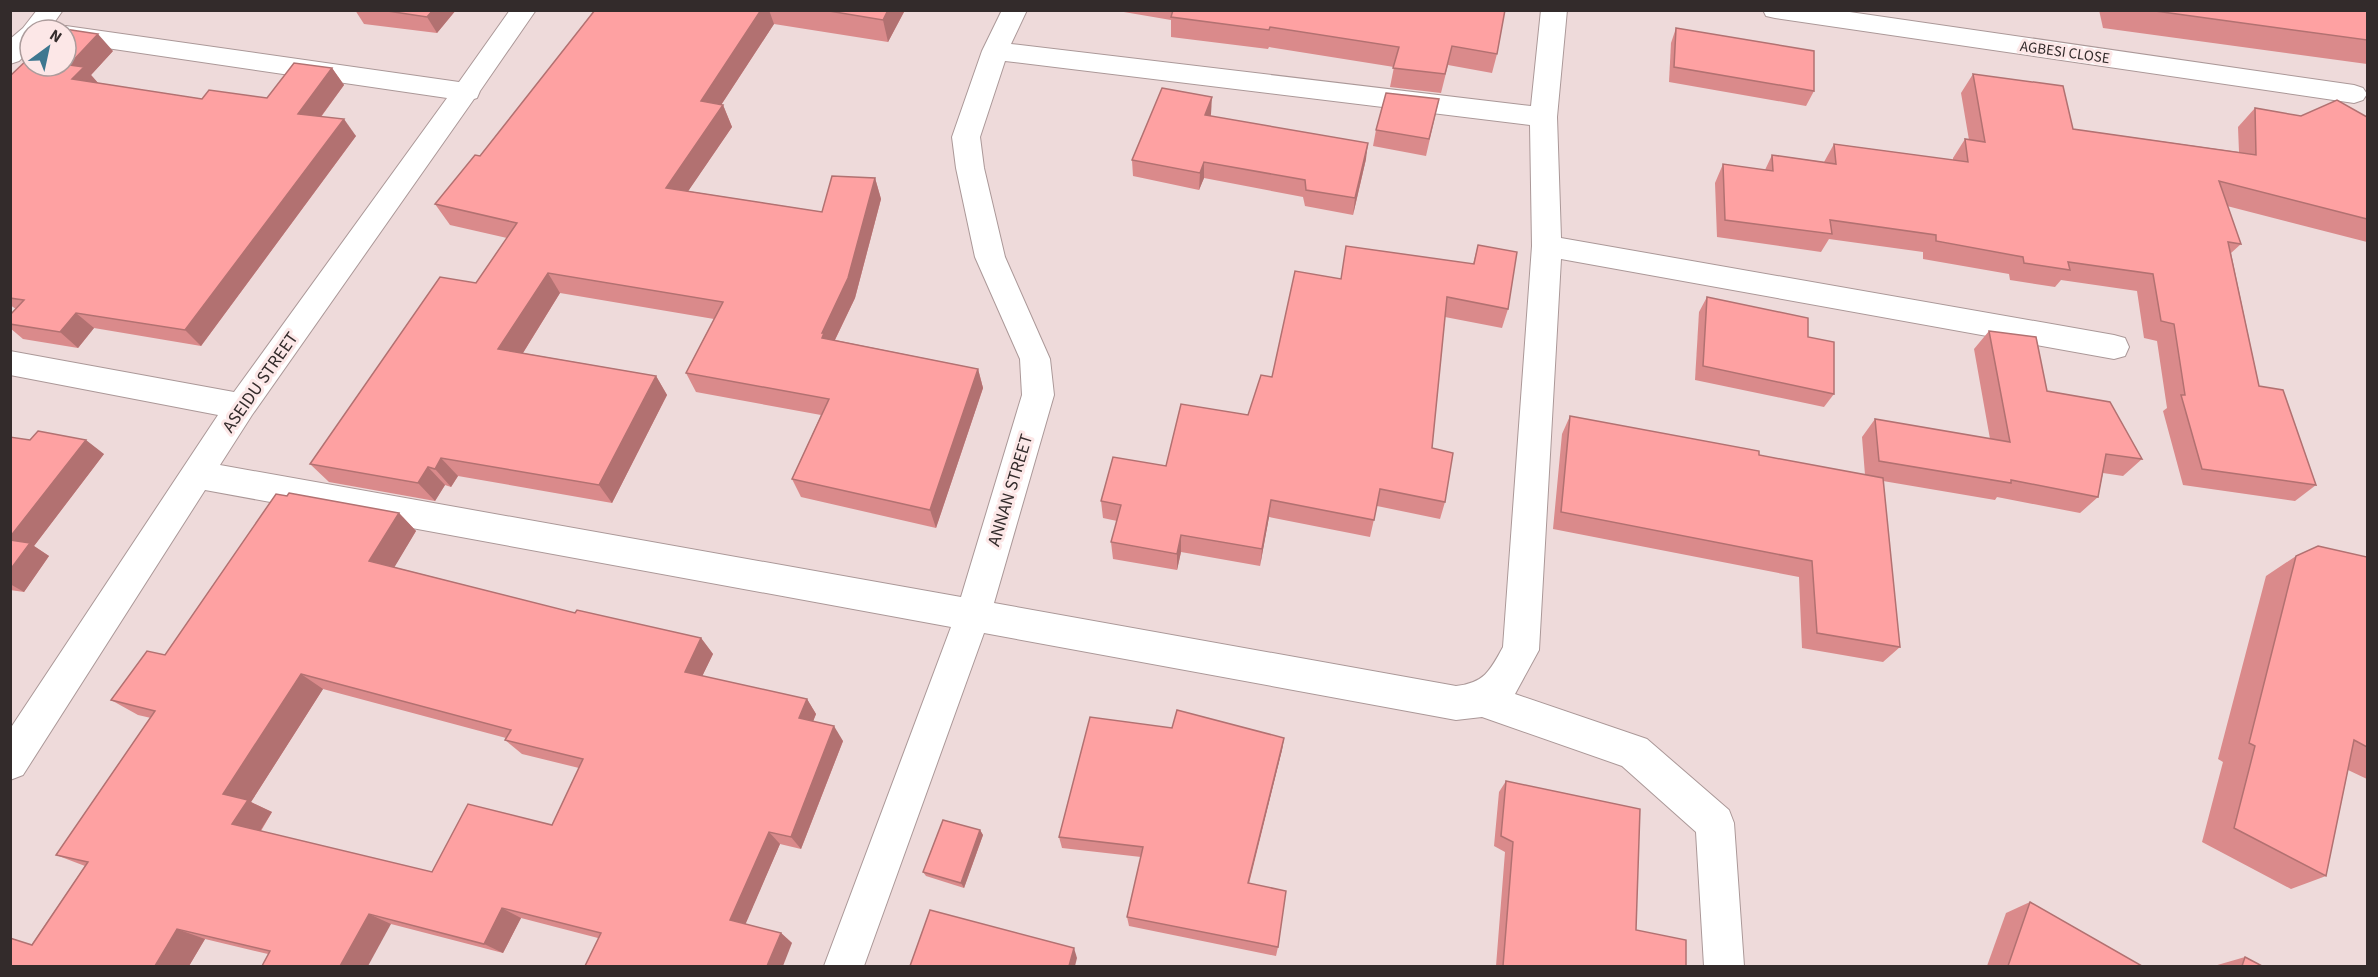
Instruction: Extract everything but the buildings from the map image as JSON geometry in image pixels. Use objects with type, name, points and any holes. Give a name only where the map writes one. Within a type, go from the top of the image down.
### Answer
[{"type":"street","name":"ASEIDU STREET","points":[[10,762],[241,406],[468,92],[524,10]]},
{"type":"street","name":"ANNAN STREET","points":[[844,966],[973,614],[1038,395],[1035,359],[990,257],[970,168],[966,137],[995,51],[1015,10]]},
{"type":"street","points":[[1482,700],[1503,682],[1521,650],[1547,246],[1543,117],[1554,10]]},
{"type":"street","name":"AGBESI CLOSE","points":[[1775,10],[2354,94]]},
{"type":"street","points":[[78,36],[468,92]]},
{"type":"street","points":[[995,51],[1543,117]]},
{"type":"street","points":[[1547,246],[2114,347]]},
{"type":"street","points":[[10,363],[241,406]]},
{"type":"street","points":[[198,474],[1456,703],[1482,700],[1634,752],[1715,823],[1724,966]]}]
